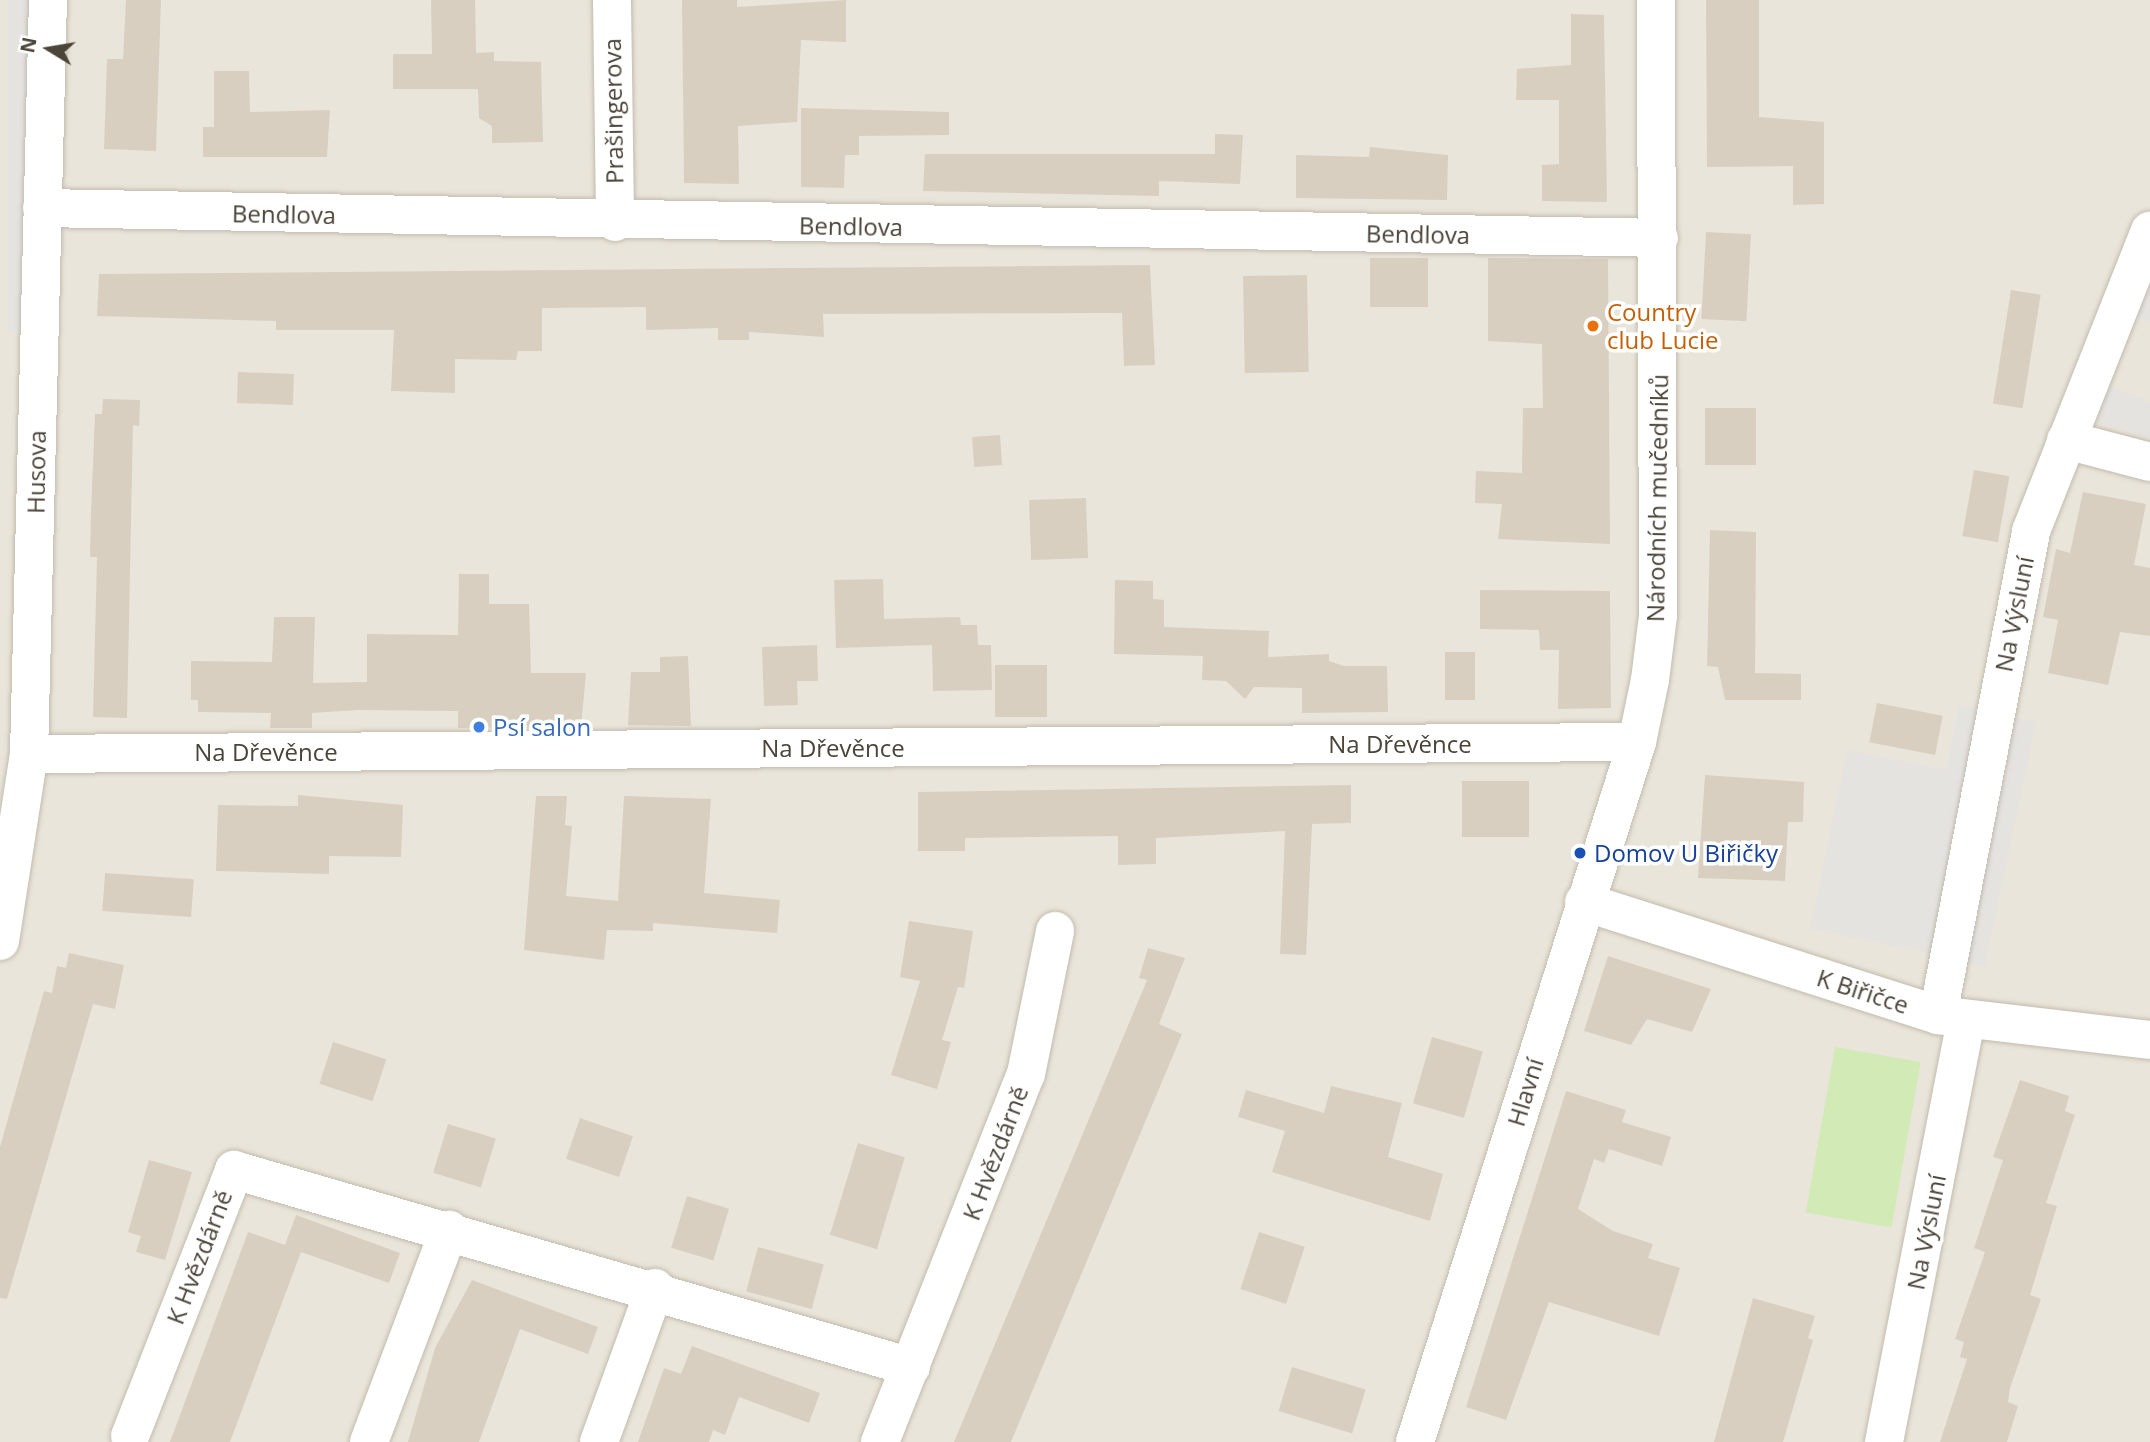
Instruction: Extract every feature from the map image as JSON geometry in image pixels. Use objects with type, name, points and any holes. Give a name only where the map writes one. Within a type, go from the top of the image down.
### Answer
[{"type":"street","name":"Husova","points":[[0,941],[29,754],[48,0]]},
{"type":"street","name":"Prašingerova","points":[[612,0],[615,222]]},
{"type":"street","name":"Národních mučedníků","points":[[1637,742],[1658,615],[1659,238],[1656,0]]},
{"type":"street","name":"Bendlova","points":[[42,208],[615,222],[1659,238]]},
{"type":"street","name":"Na Výsluní","points":[[1884,1442],[1952,1018],[1996,698],[2031,531],[2150,231]]},
{"type":"street","points":[[2066,440],[2150,461]]},
{"type":"street","name":"Na Dřevěnce","points":[[29,754],[1637,742]]},
{"type":"street","name":"Hlavní","points":[[1415,1442],[1584,902],[1637,742]]},
{"type":"street","name":"K Biřičce","points":[[1584,902],[1952,1018],[2150,1040]]},
{"type":"street","name":"K Hvězdárně","points":[[880,1442],[1026,1074],[1055,931]]},
{"type":"street","name":"K Hvězdárně","points":[[130,1436],[233,1170],[654,1288],[911,1367]]},
{"type":"street","points":[[369,1442],[449,1230]]},
{"type":"street","points":[[599,1442],[654,1288]]},
{"type":"shaded area","points":[[0,0],[2150,0],[2150,1442],[0,1442]]},
{"type":"shaded area","points":[[8,0],[48,0],[48,333],[8,333]]},
{"type":"shaded area","points":[[2150,259],[2150,322],[2127,313]]},
{"type":"shaded area","points":[[2091,381],[2150,402],[2150,439],[2076,415]]},
{"type":"shaded area","points":[[1959,705],[1982,710],[1933,954],[1810,929],[1847,750],[1946,770]]},
{"type":"shaded area","points":[[2013,717],[2036,722],[1984,967],[1961,962]]},
{"type":"green space","points":[[1835,1047],[1921,1062],[1892,1228],[1806,1212]]},
{"type":"building","points":[[126,0],[161,0],[156,151],[104,149],[107,59],[123,59]]},
{"type":"building","points":[[431,0],[475,0],[476,53],[494,52],[494,61],[541,62],[543,142],[492,143],[492,126],[479,118],[478,89],[393,89],[393,54],[432,54]]},
{"type":"building","points":[[682,0],[737,0],[737,7],[846,0],[846,42],[801,40],[797,122],[738,126],[739,184],[684,183]]},
{"type":"building","points":[[1706,0],[1759,0],[1759,117],[1824,122],[1824,204],[1793,205],[1793,166],[1707,167]]},
{"type":"building","points":[[1571,14],[1604,15],[1607,202],[1542,201],[1542,165],[1559,164],[1559,100],[1516,100],[1517,69],[1571,65]]},
{"type":"building","points":[[214,71],[249,71],[250,112],[330,110],[327,157],[203,157],[203,127],[214,127]]},
{"type":"building","points":[[801,108],[949,112],[949,135],[859,136],[859,155],[845,155],[844,188],[801,187]]},
{"type":"building","points":[[1215,134],[1243,135],[1240,184],[1159,181],[1159,196],[923,191],[925,154],[1215,154]]},
{"type":"building","points":[[1370,147],[1448,155],[1447,200],[1296,198],[1296,155],[1369,157]]},
{"type":"building","points":[[1706,232],[1751,234],[1746,321],[1701,319]]},
{"type":"building","points":[[1370,258],[1428,258],[1428,307],[1370,307]]},
{"type":"building","points":[[1488,258],[1608,259],[1610,544],[1498,539],[1502,504],[1475,503],[1476,471],[1522,473],[1523,408],[1543,408],[1542,344],[1488,341]]},
{"type":"building","points":[[1150,265],[1155,365],[1124,366],[1122,313],[823,314],[824,337],[749,332],[749,340],[718,340],[718,328],[646,330],[646,307],[542,308],[542,351],[518,351],[516,360],[455,359],[455,393],[391,391],[394,330],[276,330],[276,321],[97,316],[99,274]]},
{"type":"building","points":[[1307,275],[1309,372],[1245,373],[1243,276]]},
{"type":"building","points":[[2011,290],[2041,295],[2023,408],[1993,404]]},
{"type":"building","points":[[238,372],[294,374],[293,405],[237,403]]},
{"type":"building","points":[[103,399],[140,400],[139,426],[133,425],[127,718],[93,717],[97,557],[90,557],[91,512],[95,414],[102,414]]},
{"type":"building","points":[[1705,408],[1756,408],[1756,465],[1705,465]]},
{"type":"building","points":[[1000,435],[1002,465],[974,467],[972,437]]},
{"type":"building","points":[[1974,470],[2009,476],[1998,542],[1962,536]]},
{"type":"building","points":[[2083,492],[2146,504],[2134,565],[2150,568],[2150,636],[2120,632],[2108,685],[2048,673],[2058,620],[2043,617],[2056,549],[2070,553]]},
{"type":"building","points":[[1086,498],[1088,558],[1031,560],[1029,500]]},
{"type":"building","points":[[1710,530],[1756,532],[1755,673],[1801,674],[1801,700],[1725,700],[1718,667],[1707,666]]},
{"type":"building","points":[[459,574],[489,574],[489,604],[529,604],[531,673],[586,673],[581,727],[458,728],[458,711],[358,710],[312,713],[312,728],[270,728],[271,713],[198,712],[198,700],[191,700],[191,661],[272,662],[274,617],[315,617],[313,683],[367,682],[367,634],[458,635]]},
{"type":"building","points":[[883,579],[884,619],[960,617],[961,625],[977,625],[978,645],[991,645],[992,690],[933,691],[932,645],[836,648],[834,580]]},
{"type":"building","points":[[1115,580],[1153,581],[1153,599],[1164,600],[1164,627],[1269,631],[1268,657],[1329,654],[1329,661],[1344,666],[1387,666],[1388,712],[1302,713],[1302,688],[1254,687],[1245,699],[1226,681],[1202,680],[1203,656],[1114,654]]},
{"type":"building","points":[[1480,590],[1610,591],[1611,708],[1558,709],[1559,650],[1540,650],[1539,630],[1480,629]]},
{"type":"building","points":[[817,645],[818,681],[797,681],[798,705],[764,706],[762,647]]},
{"type":"building","points":[[1445,652],[1475,652],[1475,700],[1445,700]]},
{"type":"building","points":[[688,656],[691,726],[628,725],[631,672],[660,672],[660,657]]},
{"type":"building","points":[[995,665],[1047,665],[1047,717],[995,717]]},
{"type":"building","points":[[1877,703],[1943,716],[1935,755],[1869,742]]},
{"type":"building","points":[[1705,775],[1804,782],[1803,822],[1788,822],[1785,881],[1698,878]]},
{"type":"building","points":[[1462,781],[1529,781],[1529,837],[1462,837]]},
{"type":"building","points":[[1351,785],[1351,823],[1312,824],[1306,955],[1280,954],[1285,831],[1156,838],[1156,864],[1118,865],[1118,836],[965,838],[965,851],[918,851],[918,792]]},
{"type":"building","points":[[298,795],[403,805],[401,857],[329,856],[329,874],[216,871],[218,805],[298,806]]},
{"type":"building","points":[[536,796],[567,796],[565,825],[572,826],[566,896],[618,901],[624,796],[711,799],[704,893],[780,900],[777,933],[653,923],[653,931],[607,930],[604,960],[524,950]]},
{"type":"building","points":[[105,873],[194,879],[191,917],[102,911]]},
{"type":"building","points":[[909,921],[973,931],[964,988],[958,987],[942,1040],[951,1042],[937,1089],[891,1075],[920,981],[900,977]]},
{"type":"building","points":[[1148,948],[1185,958],[1159,1024],[1182,1034],[1011,1442],[954,1442],[1147,980],[1139,978]]},
{"type":"building","points":[[69,953],[124,965],[115,1009],[93,1004],[7,1299],[0,1298],[0,1147],[44,991],[52,993],[57,966],[66,968]]},
{"type":"building","points":[[1608,956],[1711,989],[1692,1032],[1647,1019],[1631,1045],[1584,1031]]},
{"type":"building","points":[[1432,1037],[1483,1052],[1464,1118],[1413,1103]]},
{"type":"building","points":[[333,1042],[386,1059],[373,1101],[319,1084]]},
{"type":"building","points":[[2020,1080],[2069,1096],[2065,1111],[2075,1115],[2046,1203],[2057,1206],[2030,1295],[2041,1299],[2010,1388],[2008,1402],[2018,1406],[2007,1442],[1940,1442],[1967,1359],[1960,1357],[1964,1342],[1955,1339],[1985,1252],[1974,1248],[2003,1160],[1993,1157]]},
{"type":"building","points":[[1331,1086],[1402,1103],[1388,1157],[1443,1174],[1430,1221],[1272,1172],[1285,1131],[1238,1117],[1246,1090],[1324,1113]]},
{"type":"building","points":[[1566,1091],[1626,1110],[1622,1122],[1671,1137],[1662,1166],[1609,1149],[1604,1163],[1594,1159],[1578,1209],[1613,1231],[1653,1244],[1648,1258],[1680,1268],[1659,1336],[1549,1302],[1506,1420],[1466,1407]]},
{"type":"building","points":[[580,1118],[633,1136],[619,1177],[566,1159]]},
{"type":"building","points":[[448,1124],[496,1139],[481,1187],[433,1173]]},
{"type":"building","points":[[858,1143],[905,1157],[877,1249],[830,1235]]},
{"type":"building","points":[[149,1160],[192,1172],[165,1260],[136,1252],[141,1236],[128,1232]]},
{"type":"building","points":[[687,1196],[729,1209],[713,1261],[671,1248]]},
{"type":"building","points":[[296,1215],[400,1253],[389,1283],[301,1252],[230,1442],[170,1442],[248,1232],[285,1245]]},
{"type":"building","points":[[1259,1232],[1305,1247],[1286,1304],[1240,1289]]},
{"type":"building","points":[[758,1247],[824,1265],[812,1309],[746,1291]]},
{"type":"building","points":[[472,1280],[598,1327],[588,1354],[520,1329],[479,1442],[408,1442],[435,1348]]},
{"type":"building","points":[[1753,1298],[1815,1316],[1808,1338],[1813,1340],[1783,1442],[1714,1442]]},
{"type":"building","points":[[692,1346],[820,1393],[809,1423],[739,1397],[725,1435],[713,1430],[709,1442],[638,1442],[664,1368],[681,1374]]},
{"type":"building","points":[[1292,1367],[1366,1390],[1352,1434],[1279,1411]]},
{"type":"place","name":"Country club Lucie","points":[[1593,326]]},
{"type":"place","name":"Psí salon","points":[[479,727]]},
{"type":"place","name":"Domov U Biřičky","points":[[1580,853]]}]
